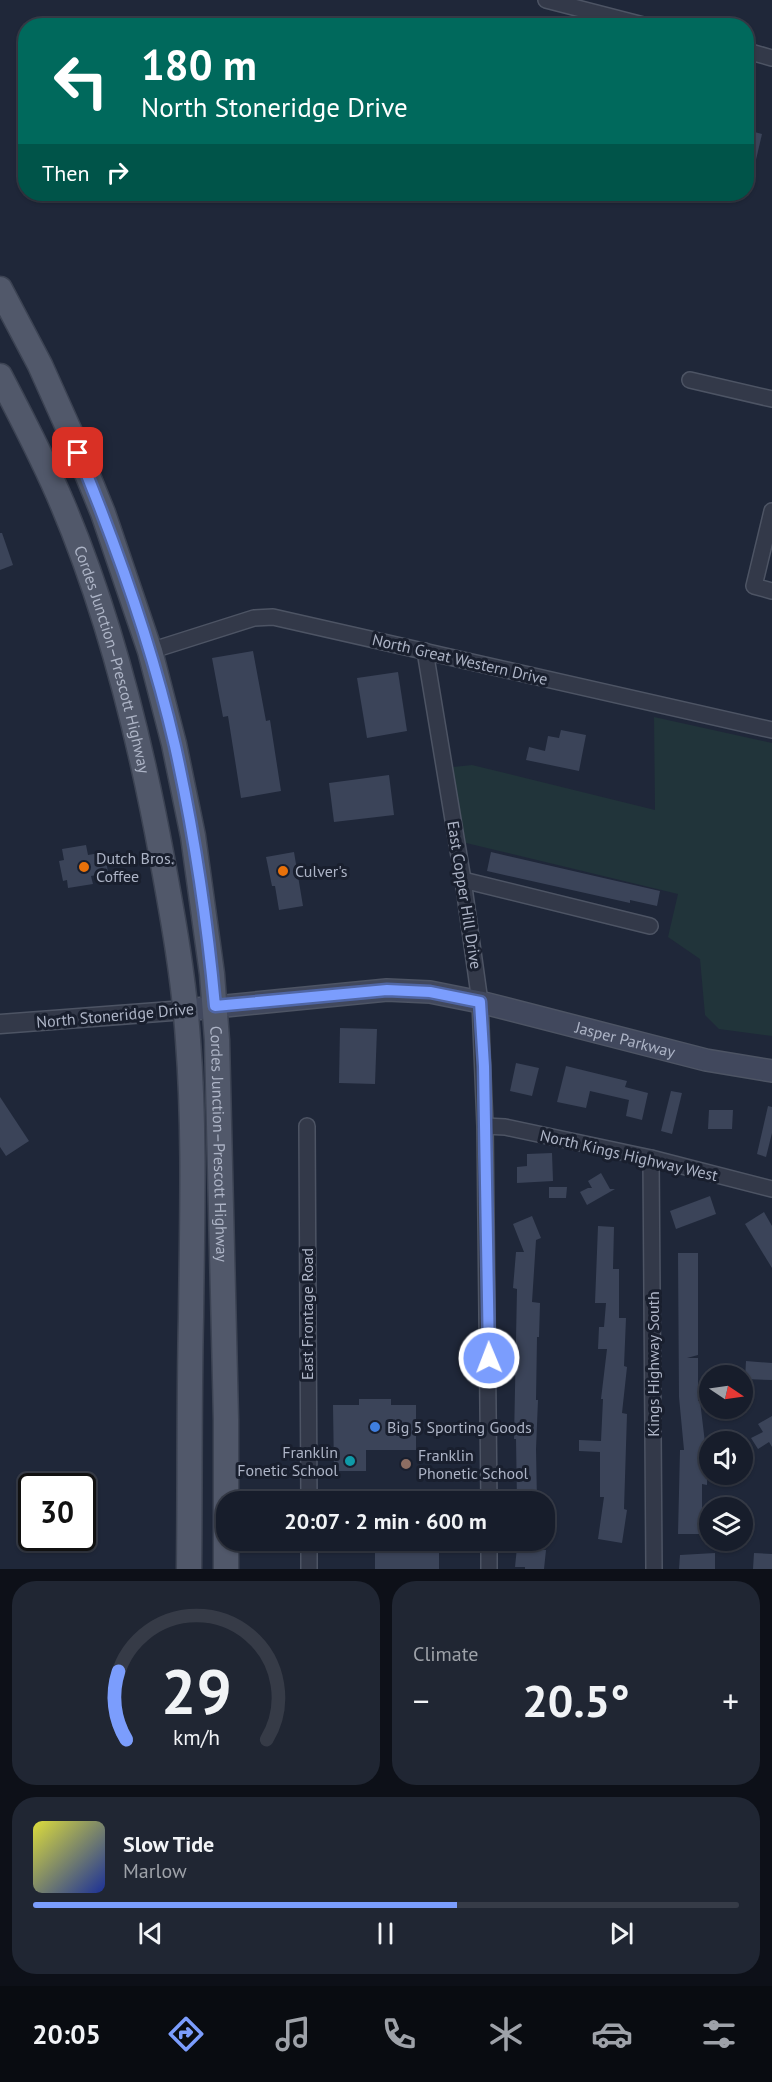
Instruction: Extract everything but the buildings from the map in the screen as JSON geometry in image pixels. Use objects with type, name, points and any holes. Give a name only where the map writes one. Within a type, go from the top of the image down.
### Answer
[{"type":"main road","name":"Cordes Junction–Prescott Highway","points":[[0,289],[40,364],[103,513],[150,651],[174,744],[193,836],[215,1006],[226,1420],[226,1569]]},
{"type":"main road","name":"Cordes Junction–Prescott Highway","points":[[0,376],[30,433],[63,505],[94,588],[126,694],[153,806],[169,896],[188,1041],[192,1162],[189,1569]]},
{"type":"main road","name":"North Stoneridge Drive","points":[[185,1010],[387,990],[430,992],[480,1002]]},
{"type":"main road","name":"Jasper Parkway","points":[[480,1002],[706,1060],[772,1071]]},
{"type":"street","points":[[546,0],[615,18]]},
{"type":"street","points":[[754,53],[772,58]]},
{"type":"street","points":[[690,380],[772,399]]},
{"type":"street","points":[[772,511],[754,586],[772,591]]},
{"type":"street","name":"North Great Western Drive","points":[[150,651],[254,618],[273,617],[772,730]]},
{"type":"street","name":"East Copper Hill Drive","points":[[425,651],[463,880],[480,1002],[486,1126],[489,1491]]},
{"type":"street","points":[[463,880],[650,926]]},
{"type":"street","name":"North Stoneridge Drive","points":[[0,1024],[185,1010]]},
{"type":"street","name":"East Frontage Road","points":[[307,1126],[309,1491]]},
{"type":"street","name":"North Kings Highway West","points":[[486,1126],[505,1127],[651,1158],[772,1190]]},
{"type":"street","name":"Kings Highway South","points":[[651,1158],[654,1569]]},
{"type":"street","points":[[309,1551],[309,1569]]},
{"type":"street","points":[[489,1551],[489,1569]]},
{"type":"shaded area","points":[[654,717],[772,743],[772,1036],[719,1029],[705,1015],[700,959],[668,937],[678,894],[462,842],[453,767],[472,765],[655,810]]},
{"type":"place","name":"Dutch Bros. Coffee","points":[[84,867]]},
{"type":"place","name":"Culver's","points":[[283,871]]},
{"type":"place","name":"Big 5 Sporting Goods","points":[[375,1427]]},
{"type":"place","name":"Franklin Fonetic School","points":[[350,1461]]},
{"type":"place","name":"Franklin Phonetic School","points":[[406,1464]]},
{"type":"route","points":[[78,453],[103,513],[150,651],[174,744],[193,836],[204,906],[215,1006],[387,990],[430,992],[480,1002],[484,1066],[489,1358]]}]
